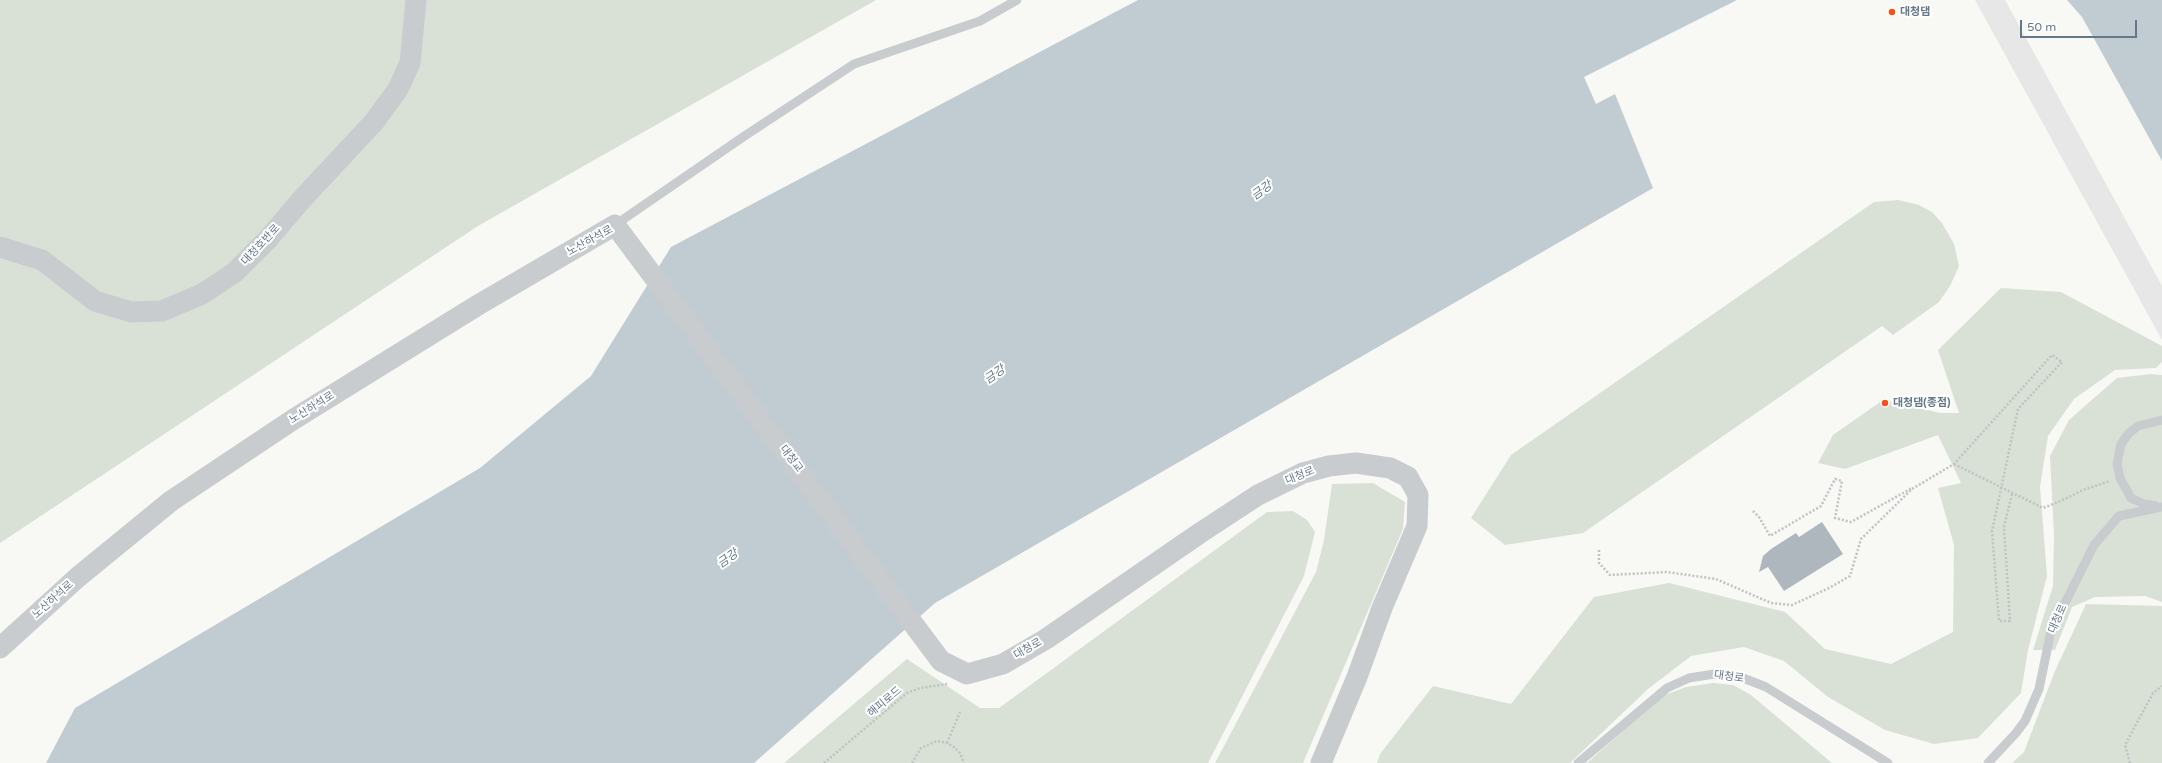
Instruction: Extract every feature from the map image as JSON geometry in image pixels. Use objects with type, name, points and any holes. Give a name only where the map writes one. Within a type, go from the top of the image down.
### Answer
[{"type":"street","name":"대청호반로","points":[[0,247],[42,260],[94,301],[131,312],[162,311],[202,294],[234,273],[268,239],[303,198],[374,122],[398,89],[410,63],[416,0]]},
{"type":"street","name":"노산하석로","points":[[0,648],[78,578],[171,501],[307,411],[478,305],[615,225],[641,258]]},
{"type":"street","name":"대청교","points":[[641,258],[941,661],[967,674]]},
{"type":"street","name":"대청로","points":[[967,674],[1003,664],[1046,639],[1200,533],[1264,492],[1303,473],[1329,466],[1356,463],[1390,468],[1408,477],[1418,495],[1417,526],[1382,608],[1357,677],[1321,763]]},
{"type":"lane","points":[[615,225],[743,137],[854,64],[980,21],[1017,0]]},
{"type":"lane","points":[[2162,420],[2138,426],[2125,439],[2118,454],[2117,464],[2120,478],[2131,498],[2144,504],[2162,507]]},
{"type":"lane","name":"대청로","points":[[1988,763],[2016,733],[2025,720],[2039,689],[2051,631],[2094,545],[2119,516],[2162,507]]},
{"type":"lane","name":"대청로","points":[[1578,763],[1667,688],[1689,678],[1714,674],[1738,676],[1766,687],[1888,763]]},
{"type":"path","points":[[1599,550],[1599,563],[1610,575],[1666,572],[1716,579],[1771,602],[1792,605],[1829,588],[1850,576],[1860,539],[1912,489],[1954,464],[2052,355],[2062,362],[2018,409],[1992,531],[1999,621],[2010,621],[2004,527],[2012,494]]},
{"type":"path","points":[[1954,464],[2012,494],[2044,508],[2083,490],[2120,478]]},
{"type":"path","points":[[1753,511],[1759,517],[1770,536],[1821,506],[1835,479],[1842,481],[1835,518],[1851,522],[1954,464]]},
{"type":"path","name":"해피로드","points":[[824,763],[907,693],[920,688],[944,685],[967,674]]},
{"type":"path","points":[[2130,763],[2125,745],[2153,693],[2162,686]]},
{"type":"path","points":[[947,743],[960,712]]},
{"type":"path","points":[[912,763],[915,755],[921,748],[937,741],[947,743],[960,753],[964,763]]},
{"type":"shaded area","points":[[0,0],[876,0],[478,226],[0,543]]},
{"type":"shaded area","points":[[1975,0],[2005,0],[2162,286],[2162,340]]},
{"type":"shaded area","points":[[1898,200],[1919,205],[1932,212],[1942,223],[1954,244],[1959,266],[1950,286],[1939,302],[1893,335],[1882,326],[1583,533],[1505,545],[1471,518],[1511,455],[1874,202]]},
{"type":"shaded area","points":[[2001,288],[2061,292],[2162,346],[2162,362],[2156,368],[2115,370],[2074,399],[2048,436],[2040,487],[2047,576],[2028,650],[2021,693],[1978,738],[1934,744],[1885,730],[1828,697],[1784,661],[1744,647],[1691,656],[1648,689],[1570,763],[1377,763],[1380,754],[1433,686],[1511,704],[1594,597],[1669,583],[1785,612],[1825,649],[1891,664],[1953,632],[1954,545],[1938,488],[1961,483],[1938,435],[1845,469],[1818,463],[1833,435],[1883,400],[1940,413],[1959,413],[1938,350]]},
{"type":"shaded area","points":[[2151,374],[2162,375],[2162,602],[2145,596],[2095,597],[2072,607],[2055,650],[2033,650],[2053,586],[2054,535],[2050,456],[2069,420],[2117,378]]},
{"type":"shaded area","points":[[1373,483],[1405,502],[1403,529],[1303,763],[1215,763],[1316,572],[1324,540],[1332,484]]},
{"type":"shaded area","points":[[1293,511],[1307,520],[1315,532],[1304,576],[1208,763],[784,763],[907,659],[980,708],[999,708],[1267,512]]},
{"type":"shaded area","points":[[2086,604],[2162,606],[2162,763],[2012,763],[2024,752],[2055,671]]},
{"type":"shaded area","points":[[1713,683],[1733,685],[1751,695],[1832,763],[1587,763],[1660,697],[1686,687]]},
{"type":"water","name":"금강","points":[[1138,0],[1737,0],[1584,77],[1596,104],[1615,94],[1653,188],[935,603],[754,763],[46,763],[75,708],[480,468],[591,376],[671,247]]},
{"type":"water","points":[[2067,0],[2162,0],[2162,161],[2082,17]]},
{"type":"building","points":[[1822,522],[1843,554],[1784,591],[1768,567],[1759,572],[1763,556],[1771,549],[1796,533],[1799,537]]},
{"type":"place","name":"대청댐","points":[[1892,12]]},
{"type":"place","name":"대청댐(종점)","points":[[1885,403]]}]
